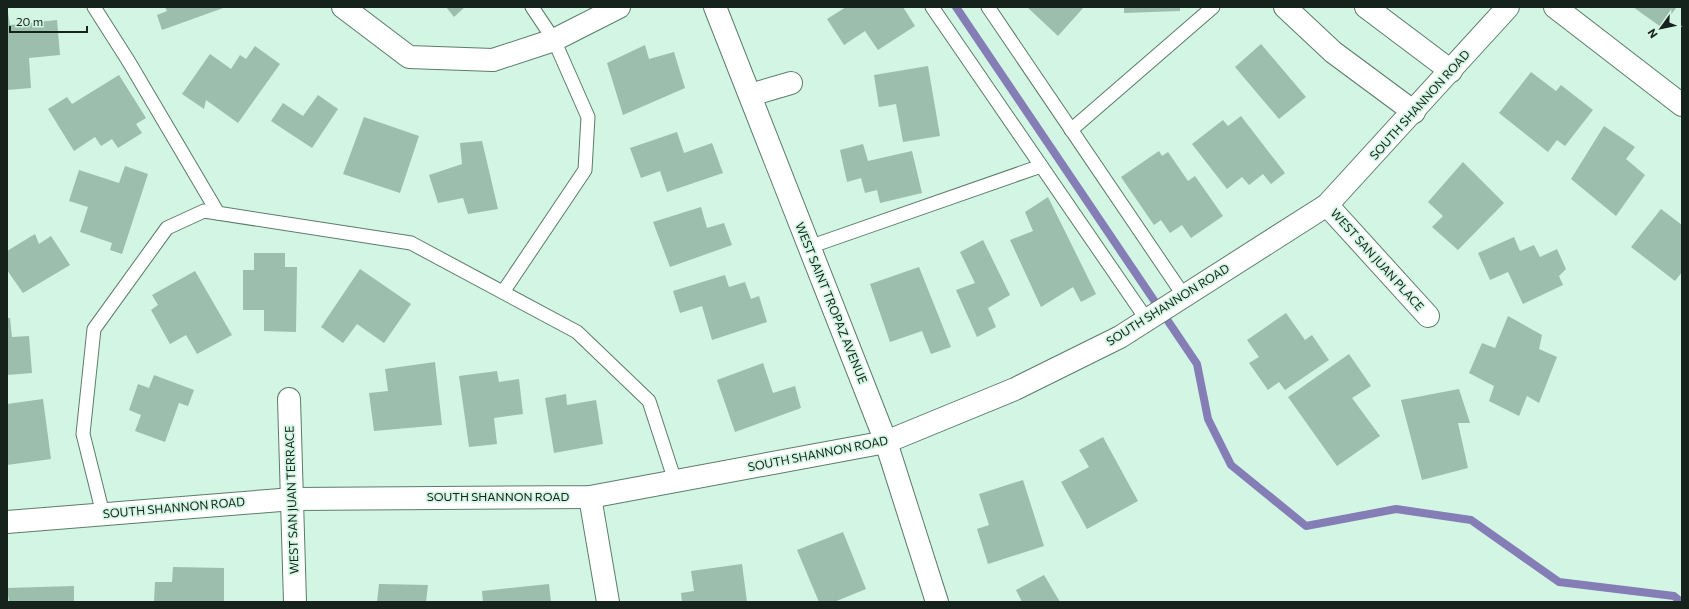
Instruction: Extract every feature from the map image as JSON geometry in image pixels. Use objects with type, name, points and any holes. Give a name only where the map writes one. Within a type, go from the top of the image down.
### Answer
[{"type":"street","points":[[343,7],[409,57],[494,60],[554,40],[619,7]]},
{"type":"street","name":"WEST SAINT TROPAZ AVENUE","points":[[714,7],[886,442],[937,602]]},
{"type":"street","points":[[1285,7],[1333,52],[1414,112]]},
{"type":"street","points":[[1366,7],[1451,71]]},
{"type":"street","name":"SOUTH SHANNON ROAD","points":[[7,522],[293,499],[590,497],[886,442],[1016,389],[1120,337],[1327,205],[1414,112],[1508,7]]},
{"type":"street","points":[[1555,7],[1682,105]]},
{"type":"street","points":[[750,95],[791,83]]},
{"type":"street","name":"WEST SAN JUAN PLACE","points":[[1327,205],[1428,316]]},
{"type":"street","name":"WEST SAN JUAN TERRACE","points":[[289,399],[295,602]]},
{"type":"street","points":[[590,497],[608,602]]},
{"type":"lane","points":[[94,7],[129,62],[218,213]]},
{"type":"lane","points":[[503,292],[585,170],[588,117],[554,40],[532,7]]},
{"type":"lane","points":[[932,7],[1147,320]]},
{"type":"lane","points":[[988,7],[1184,296]]},
{"type":"lane","points":[[1071,130],[1212,7]]},
{"type":"lane","points":[[809,247],[1041,166]]},
{"type":"lane","points":[[103,514],[83,434],[94,329],[167,228],[204,211],[410,243],[577,332],[650,401],[675,481]]},
{"type":"building","points":[[7,7],[10,25],[57,20],[60,55],[29,58],[31,88],[7,90]]},
{"type":"building","points":[[165,7],[226,7],[162,30],[157,15],[167,11]]},
{"type":"building","points":[[446,7],[465,7],[454,17]]},
{"type":"building","points":[[846,7],[903,7],[915,26],[878,50],[865,31],[844,45],[827,19]]},
{"type":"building","points":[[1027,7],[1084,7],[1058,36]]},
{"type":"building","points":[[1124,7],[1180,7],[1180,11],[1124,13]]},
{"type":"building","points":[[1633,7],[1677,7],[1661,27]]},
{"type":"building","points":[[1261,44],[1306,97],[1279,119],[1235,67]]},
{"type":"building","points":[[645,45],[649,59],[674,52],[685,88],[623,115],[607,63]]},
{"type":"building","points":[[255,46],[280,64],[238,123],[206,100],[204,109],[182,94],[210,54],[231,69],[240,55],[246,59]]},
{"type":"building","points":[[928,66],[940,136],[903,142],[896,104],[879,107],[874,75]]},
{"type":"building","points":[[1531,72],[1556,91],[1561,85],[1593,110],[1565,146],[1557,140],[1548,152],[1499,113]]},
{"type":"building","points":[[119,75],[146,118],[136,124],[142,133],[118,148],[112,139],[101,146],[95,137],[74,151],[48,109],[67,97],[72,104]]},
{"type":"building","points":[[318,95],[338,109],[312,148],[271,121],[283,103],[303,116]]},
{"type":"building","points":[[1241,116],[1285,173],[1271,184],[1263,174],[1249,185],[1242,177],[1227,189],[1192,144],[1223,120],[1228,126]]},
{"type":"building","points":[[364,117],[419,136],[400,193],[343,174]]},
{"type":"building","points":[[1604,126],[1635,147],[1626,159],[1645,175],[1616,216],[1571,179]]},
{"type":"building","points":[[677,132],[684,153],[712,143],[723,173],[667,192],[660,171],[641,178],[630,148]]},
{"type":"building","points":[[482,141],[498,209],[468,214],[463,198],[438,203],[429,175],[462,164],[460,143]]},
{"type":"building","points":[[863,144],[868,161],[912,151],[922,193],[880,203],[877,190],[865,193],[861,178],[847,182],[840,150]]},
{"type":"building","points":[[1159,151],[1162,156],[1168,152],[1188,181],[1195,176],[1223,216],[1191,238],[1182,225],[1170,233],[1161,220],[1154,225],[1121,177]]},
{"type":"building","points":[[1463,162],[1504,203],[1458,250],[1432,227],[1443,216],[1428,202]]},
{"type":"building","points":[[125,166],[148,174],[122,254],[110,250],[112,243],[80,232],[88,207],[69,201],[79,170],[119,183]]},
{"type":"building","points":[[1048,197],[1096,294],[1081,302],[1073,287],[1041,307],[1010,240],[1033,231],[1025,212]]},
{"type":"building","points":[[701,207],[707,228],[724,223],[732,245],[670,267],[653,222]]},
{"type":"building","points":[[1661,209],[1682,225],[1682,272],[1675,281],[1631,247]]},
{"type":"building","points":[[35,234],[39,244],[51,236],[70,265],[23,293],[7,270],[7,251]]},
{"type":"building","points":[[1514,237],[1520,251],[1534,245],[1540,257],[1557,249],[1566,269],[1559,276],[1563,285],[1523,304],[1508,272],[1490,280],[1478,253]]},
{"type":"building","points":[[983,240],[1010,295],[988,308],[996,327],[977,337],[956,290],[975,283],[960,252]]},
{"type":"building","points":[[254,253],[285,253],[285,267],[297,267],[296,332],[264,331],[264,310],[243,310],[243,270],[254,270]]},
{"type":"building","points":[[919,267],[951,347],[931,354],[922,331],[890,342],[870,284]]},
{"type":"building","points":[[360,269],[411,304],[384,343],[357,324],[343,343],[321,327]]},
{"type":"building","points":[[195,271],[232,335],[197,354],[186,335],[170,344],[151,310],[158,305],[152,295]]},
{"type":"building","points":[[725,275],[729,287],[745,282],[751,299],[759,296],[767,322],[712,340],[702,306],[680,313],[673,291]]},
{"type":"building","points":[[1286,313],[1305,340],[1312,335],[1329,360],[1285,390],[1279,382],[1268,390],[1249,363],[1259,357],[1247,340]]},
{"type":"building","points":[[1508,316],[1542,335],[1539,349],[1557,357],[1539,403],[1527,396],[1519,416],[1489,401],[1494,386],[1469,373],[1482,343],[1495,348]]},
{"type":"building","points":[[7,318],[10,318],[12,337],[29,336],[32,373],[7,375]]},
{"type":"building","points":[[1349,354],[1371,386],[1352,398],[1380,436],[1337,466],[1288,397]]},
{"type":"building","points":[[435,362],[442,425],[374,431],[369,393],[388,391],[385,369]]},
{"type":"building","points":[[763,363],[773,393],[795,386],[801,408],[735,432],[717,380]]},
{"type":"building","points":[[497,371],[499,382],[519,379],[523,414],[494,418],[497,444],[469,447],[459,376]]},
{"type":"building","points":[[154,375],[194,390],[188,406],[179,403],[165,442],[135,431],[141,415],[129,410],[138,384],[149,388]]},
{"type":"building","points":[[1459,389],[1470,423],[1458,423],[1468,468],[1422,480],[1401,400]]},
{"type":"building","points":[[566,394],[567,405],[596,400],[603,444],[554,453],[545,398]]},
{"type":"building","points":[[43,399],[51,459],[7,465],[7,404]]},
{"type":"building","points":[[1103,437],[1138,501],[1087,529],[1061,482],[1089,467],[1079,450]]},
{"type":"building","points":[[1023,480],[1044,546],[988,564],[977,529],[989,525],[979,494]]},
{"type":"building","points":[[843,532],[866,589],[834,602],[819,602],[797,550]]},
{"type":"building","points":[[742,564],[747,602],[682,602],[681,593],[694,591],[691,571]]},
{"type":"building","points":[[173,567],[224,568],[224,602],[154,602],[155,582],[172,582]]},
{"type":"building","points":[[1044,575],[1060,602],[1022,602],[1016,590]]},
{"type":"building","points":[[379,584],[428,585],[426,602],[377,602]]},
{"type":"building","points":[[549,584],[551,602],[483,602],[482,591]]},
{"type":"building","points":[[74,586],[74,602],[9,602],[7,588]]},
{"type":"waterway","points":[[956,7],[1197,364],[1208,419],[1231,465],[1306,526],[1396,509],[1471,520],[1559,582],[1674,596],[1681,602]]}]
